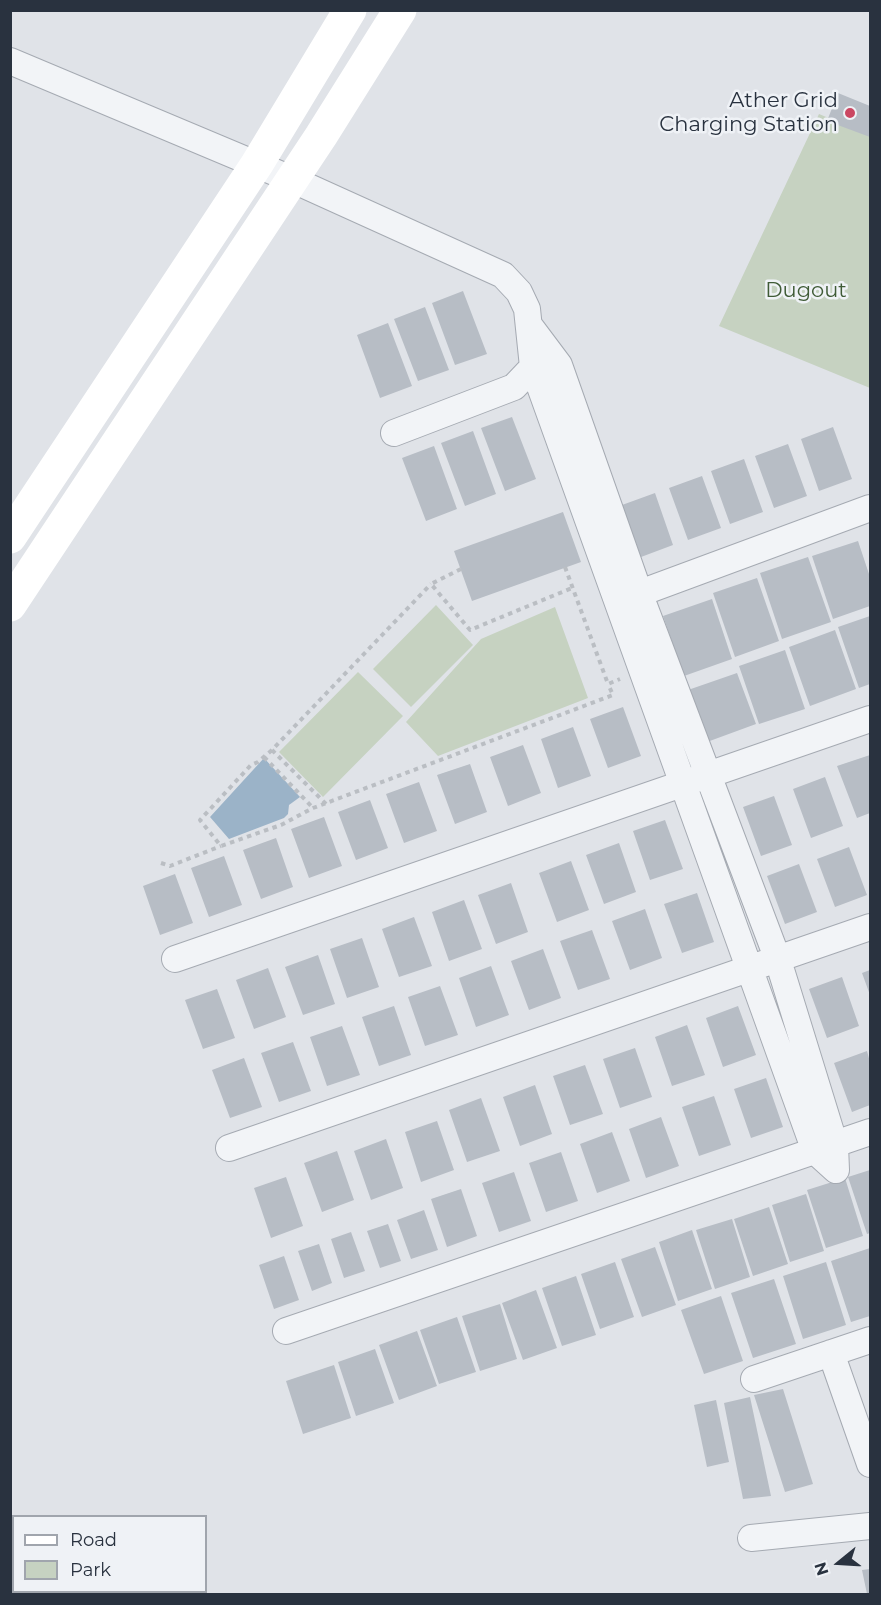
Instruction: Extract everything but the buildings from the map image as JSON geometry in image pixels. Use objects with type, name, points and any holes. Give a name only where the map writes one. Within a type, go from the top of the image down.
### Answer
[{"type":"street","points":[[10,537],[256,164],[350,10]]},
{"type":"street","points":[[10,605],[321,136],[400,10]]},
{"type":"street","points":[[10,61],[291,179],[502,275],[519,292],[527,309],[533,367],[629,598],[709,776],[778,960],[825,1148]]},
{"type":"street","points":[[529,325],[559,365],[629,598],[643,670],[751,969],[825,1148]]},
{"type":"street","points":[[394,433],[514,387],[533,367]]},
{"type":"street","points":[[629,598],[870,508]]},
{"type":"street","points":[[175,959],[870,719]]},
{"type":"street","points":[[229,1149],[870,927]]},
{"type":"street","points":[[286,1331],[870,1132]]},
{"type":"street","points":[[754,1379],[870,1340]]},
{"type":"street","points":[[831,1353],[870,1464]]},
{"type":"street","points":[[751,1538],[870,1526]]},
{"type":"path","points":[[161,863],[170,866],[281,825],[313,808],[612,695],[565,567]]},
{"type":"path","points":[[221,846],[200,820],[251,765],[272,750],[431,584],[461,569]]},
{"type":"path","points":[[431,584],[470,630],[572,588]]},
{"type":"path","points":[[608,684],[643,670]]},
{"type":"path","points":[[272,750],[326,804]]},
{"type":"path","points":[[264,756],[313,808]]},
{"type":"green space","name":"Dugout","points":[[819,114],[870,135],[870,388],[719,326]]},
{"type":"green space","points":[[436,605],[473,645],[411,707],[373,669]]},
{"type":"green space","points":[[555,607],[588,698],[438,756],[406,722],[481,639]]},
{"type":"green space","points":[[358,672],[403,716],[323,797],[279,752]]},
{"type":"water","points":[[264,758],[300,797],[289,805],[288,814],[284,818],[229,839],[210,817]]},
{"type":"place","name":"Ather Grid Charging Station","points":[[850,113]]}]
